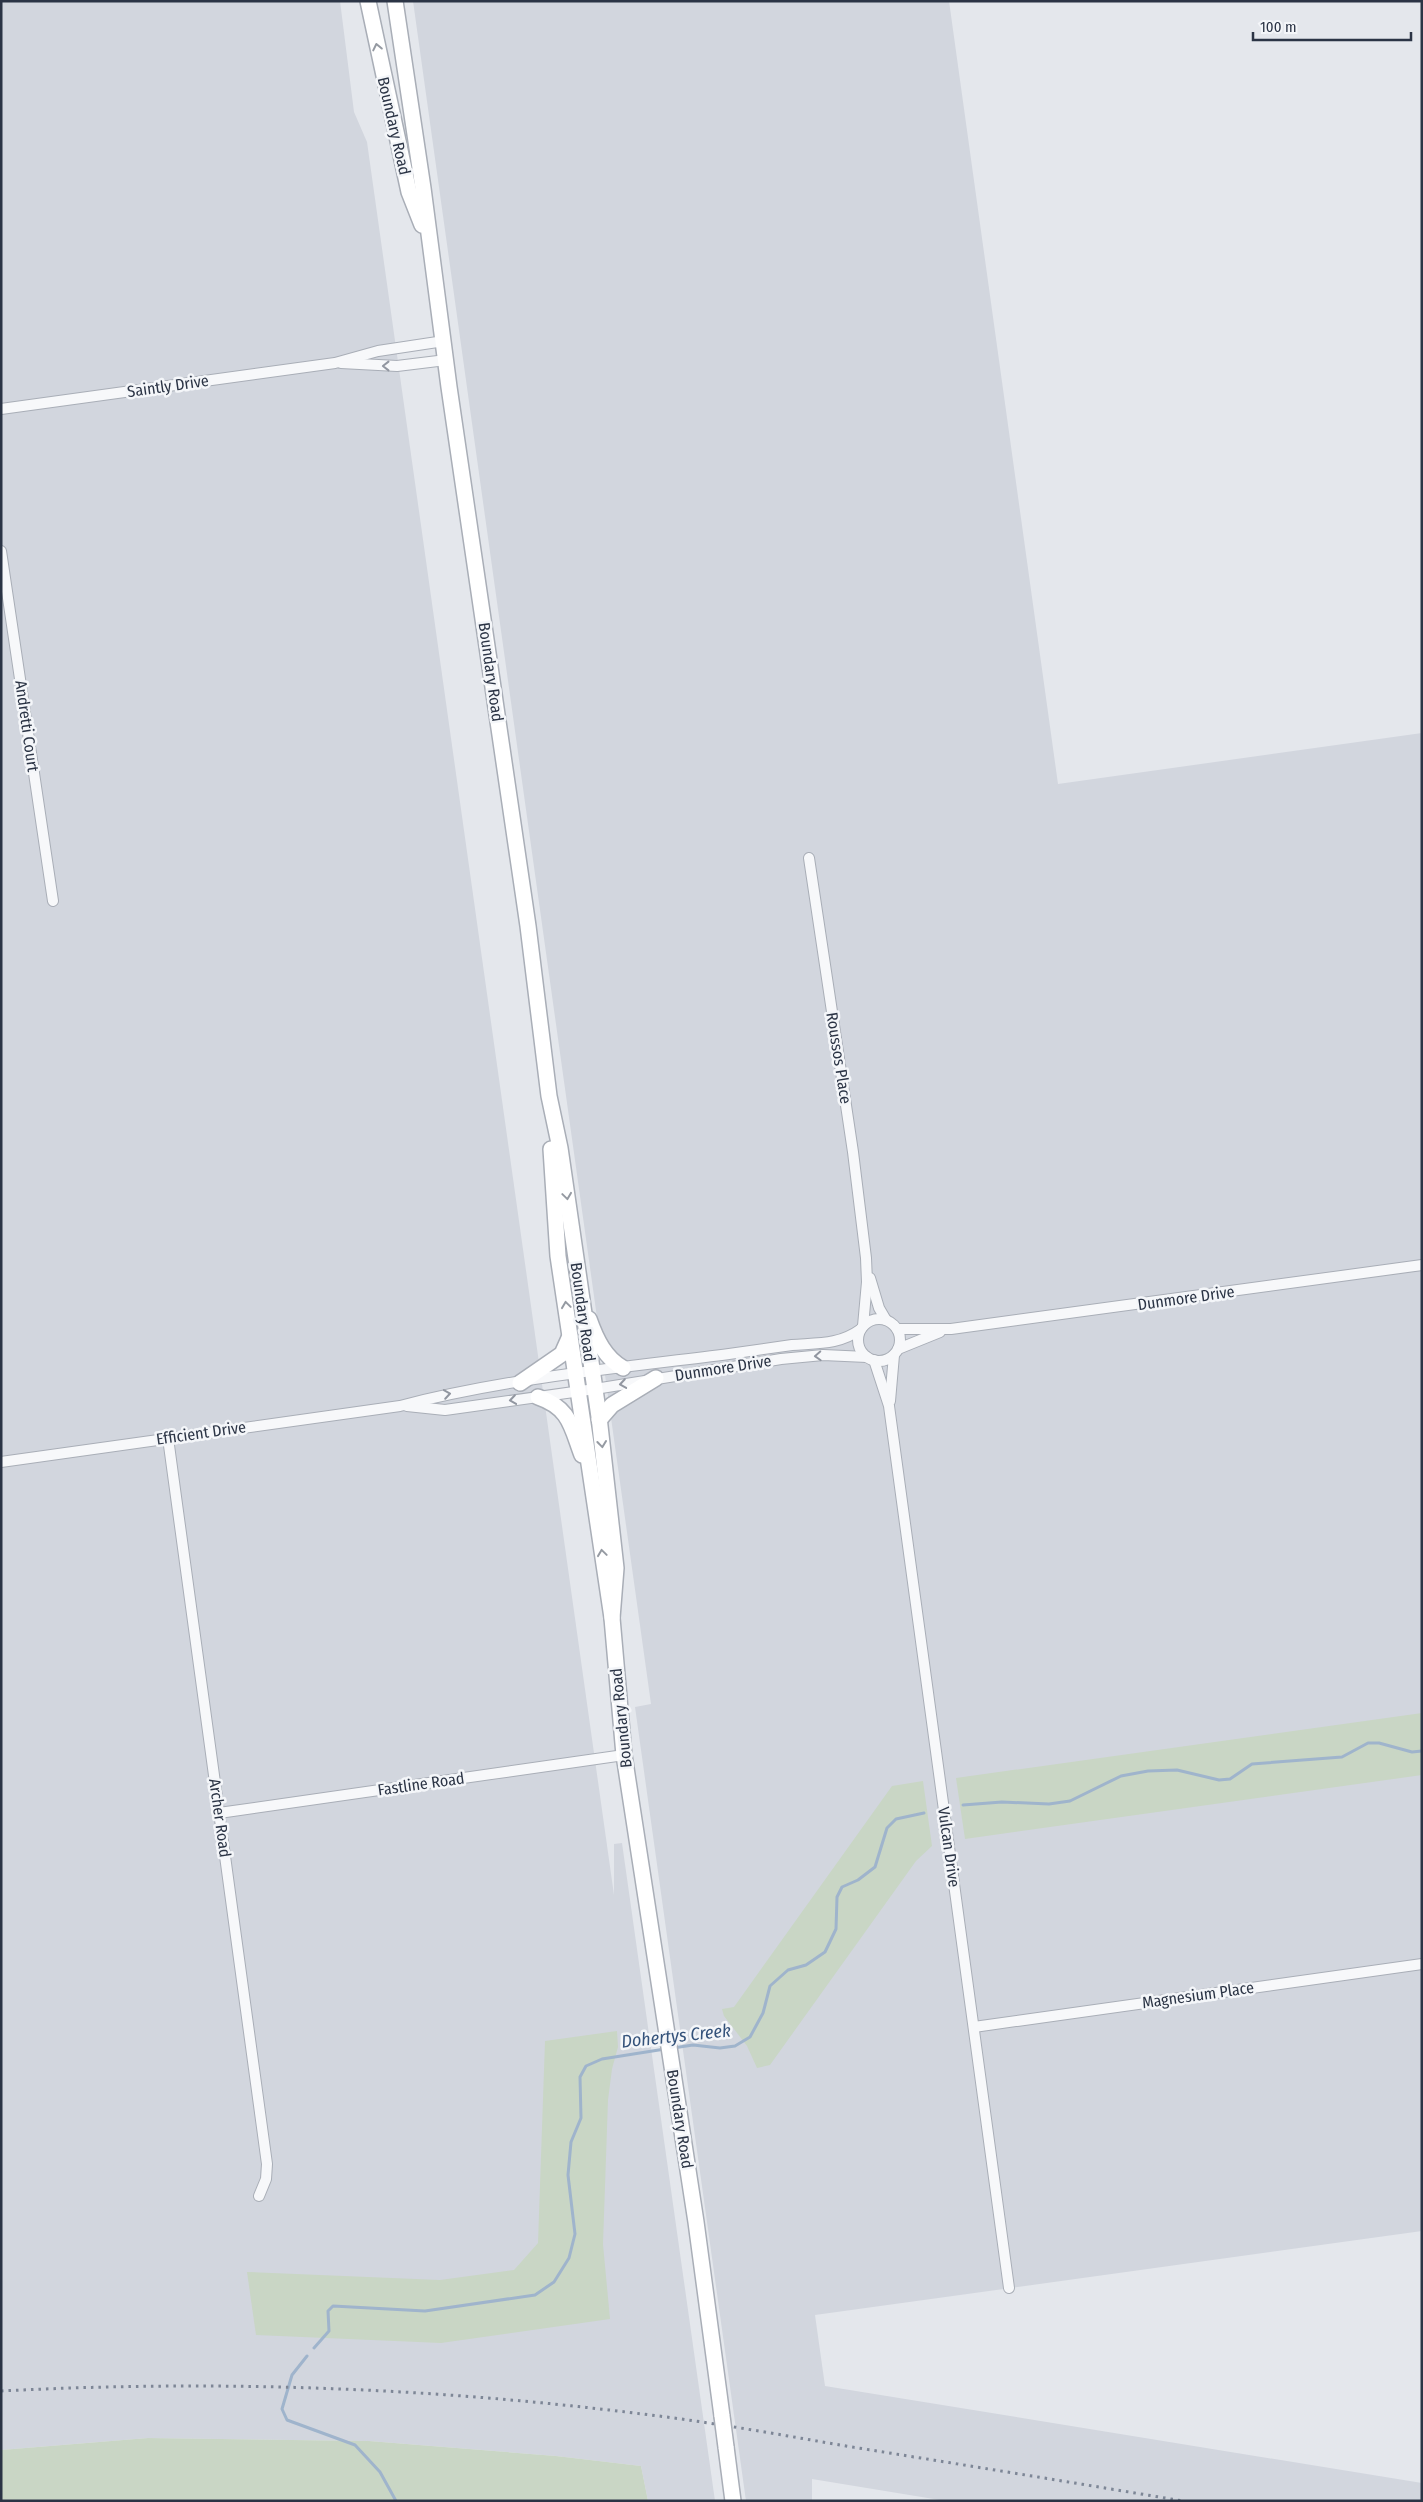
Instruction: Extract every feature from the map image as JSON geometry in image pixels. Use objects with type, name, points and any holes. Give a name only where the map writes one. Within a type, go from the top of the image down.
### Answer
[{"type":"main road","name":"Boundary Road","points":[[368,1],[409,192],[430,248]]},
{"type":"main road","name":"Boundary Road","points":[[395,1],[424,188],[430,248],[526,916],[549,1096],[561,1157],[580,1292],[584,1373],[579,1391],[612,1618],[624,1755],[696,2222],[733,2501]]},
{"type":"main road","points":[[398,144],[407,142],[412,117]]},
{"type":"main road","name":"Boundary Road","points":[[549,1096],[558,1256],[570,1336],[584,1373],[595,1389],[599,1420],[616,1568],[612,1618]]},
{"type":"main road","points":[[580,1292],[595,1336],[614,1363],[623,1368]]},
{"type":"main road","points":[[520,1383],[562,1354],[570,1336]]},
{"type":"main road","points":[[599,1420],[612,1405],[656,1378]]},
{"type":"main road","points":[[538,1397],[558,1405],[565,1414],[592,1485]]},
{"type":"street","name":"Saintly Drive","points":[[1,408],[335,363],[362,355],[444,341]]},
{"type":"street","name":"Saintly Drive","points":[[335,363],[397,366],[446,360]]},
{"type":"street","name":"Andretti Court","points":[[1,551],[53,901]]},
{"type":"street","name":"Roussos Place","points":[[809,858],[853,1152],[866,1258],[872,1289],[886,1320]]},
{"type":"street","name":"Roussos Place","points":[[862,1328],[867,1282],[866,1258]]},
{"type":"street","name":"Dunmore Drive","points":[[898,1329],[951,1329],[1422,1265]]},
{"type":"street","points":[[874,1319],[886,1320],[898,1329],[900,1335],[896,1352],[888,1359],[870,1358],[863,1353],[858,1341],[862,1328],[874,1319]]},
{"type":"street","name":"Dunmore Drive","points":[[584,1373],[793,1345],[834,1342],[847,1339],[862,1328]]},
{"type":"street","name":"Dunmore Drive","points":[[896,1352],[925,1337],[951,1329]]},
{"type":"street","name":"Vulcan Drive","points":[[889,1406],[896,1352]]},
{"type":"street","name":"Dunmore Drive","points":[[579,1391],[656,1378],[823,1355],[870,1358]]},
{"type":"street","name":"Vulcan Drive","points":[[870,1358],[889,1406],[1009,2288]]},
{"type":"street","name":"Efficient Drive","points":[[1,1462],[400,1406],[440,1395],[584,1373]]},
{"type":"street","name":"Efficient Drive","points":[[400,1406],[445,1410],[579,1391]]},
{"type":"street","name":"Archer Road","points":[[168,1438],[267,2164],[266,2179],[259,2196]]},
{"type":"street","name":"Fastline Road","points":[[219,1814],[624,1755]]},
{"type":"street","name":"Magnesium Place","points":[[974,2027],[1422,1964]]},
{"type":"shaded area","points":[[1,1],[340,1],[354,112],[367,142],[614,1895],[614,1844],[622,1843],[715,2501],[648,2501],[641,2466],[556,2456],[369,2441],[148,2438],[1,2450]]},
{"type":"shaded area","points":[[413,1],[949,1],[1058,784],[1422,733],[1422,2231],[815,2315],[825,2386],[1422,2483],[1422,2501],[946,2501],[812,2479],[812,2501],[746,2501],[635,1707],[651,1704]]},
{"type":"green space","points":[[1422,1713],[1422,1775],[965,1839],[956,1778]]},
{"type":"green space","points":[[923,1781],[932,1846],[916,1861],[770,2065],[757,2068],[747,2046],[724,2016],[722,2009],[734,2007],[892,1786]]},
{"type":"green space","points":[[617,2031],[618,2047],[612,2069],[608,2100],[603,2244],[610,2319],[441,2343],[256,2335],[247,2272],[440,2280],[514,2270],[538,2243],[545,2041]]},
{"type":"green space","points":[[148,2438],[369,2441],[556,2456],[641,2466],[648,2501],[1,2501],[1,2450]]},
{"type":"waterway","name":"Dohertys Creek","points":[[963,1805],[1002,1802],[1049,1804],[1070,1801],[1121,1776],[1148,1771],[1177,1770],[1219,1780],[1230,1779],[1252,1764],[1342,1757],[1368,1743],[1379,1743],[1412,1752],[1422,1751]]},
{"type":"waterway","name":"Dohertys Creek","points":[[673,2048],[693,2045],[720,2048],[735,2046],[750,2037],[763,2013],[770,1986],[788,1970],[806,1965],[825,1952],[836,1929],[837,1897],[842,1887],[858,1880],[875,1867],[887,1828],[896,1819],[924,1813]]},
{"type":"waterway","name":"Dohertys Creek","points":[[314,2348],[329,2331],[328,2311],[333,2306],[425,2311],[535,2295],[554,2282],[569,2258],[575,2234],[568,2175],[571,2142],[581,2118],[580,2077],[586,2066],[602,2059],[665,2049]]},
{"type":"waterway","name":"Dohertys Creek","points":[[307,2356],[292,2375],[282,2409],[287,2420],[355,2445],[380,2472],[396,2501]]},
{"type":"railway","points":[[1,2391],[159,2386],[239,2386],[397,2392],[555,2404],[714,2424],[1183,2501]]}]
